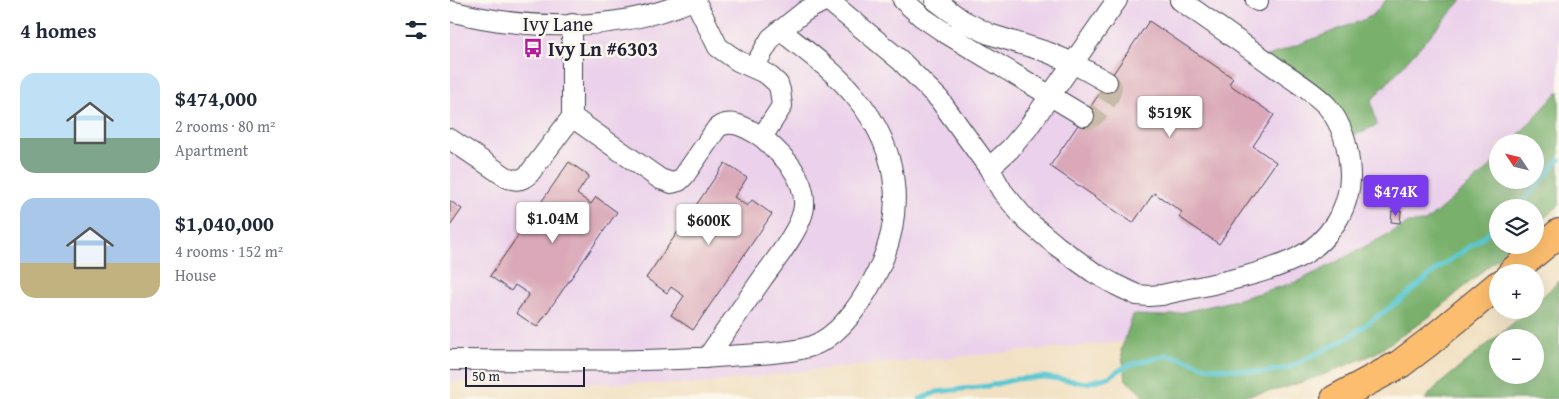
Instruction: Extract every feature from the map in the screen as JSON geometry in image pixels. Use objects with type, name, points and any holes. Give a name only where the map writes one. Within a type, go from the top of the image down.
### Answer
[{"type":"highway","points":[[1522,264],[1559,233]]},
{"type":"highway","points":[[1335,399],[1400,364],[1489,292]]},
{"type":"street","name":"Ivy Lane","points":[[450,13],[510,23],[552,25],[615,22],[679,6],[694,0]]},
{"type":"street","points":[[694,0],[718,47],[738,61],[754,67],[773,79],[780,90],[782,106],[762,137]]},
{"type":"street","points":[[754,67],[770,38],[806,11],[827,0],[900,60],[939,99],[989,168],[1002,191],[1026,220],[1092,272],[1137,294],[1149,296],[1162,295],[1256,273],[1298,257],[1318,243],[1338,219],[1346,202],[1350,157],[1338,121],[1326,106],[1294,80],[1180,0]]},
{"type":"street","points":[[902,0],[944,32],[1084,116]]},
{"type":"street","points":[[935,0],[962,20],[989,34],[1047,52],[1073,63],[1107,82]]},
{"type":"street","points":[[989,168],[1010,149],[1027,129],[1117,0]]},
{"type":"street","points":[[450,139],[506,177],[514,180],[523,179],[530,174],[572,117],[572,24]]},
{"type":"street","points":[[450,360],[707,358],[801,349],[823,341],[839,328],[861,302],[878,272],[891,239],[896,197],[893,177],[889,159],[873,122],[853,93],[780,30]]},
{"type":"street","points":[[572,117],[660,179],[672,183],[679,181],[684,176],[717,128],[726,123],[735,124],[762,137],[790,164],[798,178],[804,206],[802,216],[783,249],[707,358]]},
{"type":"shaded area","points":[[450,0],[1559,0],[1559,91],[1519,134],[1489,134],[1489,168],[1425,222],[1409,223],[1296,282],[1232,301],[1166,316],[1133,315],[1124,342],[812,370],[699,384],[450,382]]},
{"type":"green space","points":[[1386,0],[1462,0],[1371,101],[1377,125],[1345,139],[1338,121],[1263,58],[1365,19],[1373,15]]},
{"type":"green space","points":[[1559,91],[1559,205],[1544,218],[1544,199],[1489,199],[1489,254],[1502,254],[1429,317],[1374,354],[1320,376],[1281,389],[1239,397],[1147,399],[1126,380],[1121,350],[1133,315],[1166,316],[1232,301],[1296,282],[1409,223],[1425,222],[1489,168],[1489,189],[1544,189],[1544,134],[1519,134]]},
{"type":"green space","points":[[1559,281],[1559,399],[1425,399],[1437,386],[1489,343],[1489,384],[1544,384],[1544,329],[1506,329],[1518,319],[1544,319],[1544,295]]},
{"type":"building","points":[[1149,21],[1233,78],[1229,84],[1274,115],[1253,146],[1276,162],[1219,244],[1179,217],[1182,212],[1154,193],[1133,223],[1050,166]]},
{"type":"building","points":[[569,162],[589,176],[577,194],[591,204],[596,197],[617,212],[537,327],[516,313],[529,294],[515,285],[511,291],[490,276]]},
{"type":"building","points":[[725,163],[747,178],[734,197],[747,206],[752,200],[772,214],[693,330],[671,315],[684,296],[671,287],[667,293],[646,278]]},
{"type":"building","points":[[450,201],[462,209],[450,226]]},
{"type":"building","points":[[1392,211],[1401,211],[1400,223],[1391,222]]},
{"type":"waterway","points":[[1525,199],[1559,160]]},
{"type":"waterway","points":[[920,399],[937,392],[988,386],[1017,379],[1044,377],[1087,383],[1109,377],[1126,366],[1167,355],[1182,358],[1206,367],[1263,372],[1288,368],[1348,338],[1489,232]]},
{"type":"tunnel","points":[[1084,116],[1089,119],[1093,117],[1104,105],[1112,90],[1112,86],[1107,82]]},
{"type":"place","name":"Ivy Ln #6303","points":[[533,48]]}]
